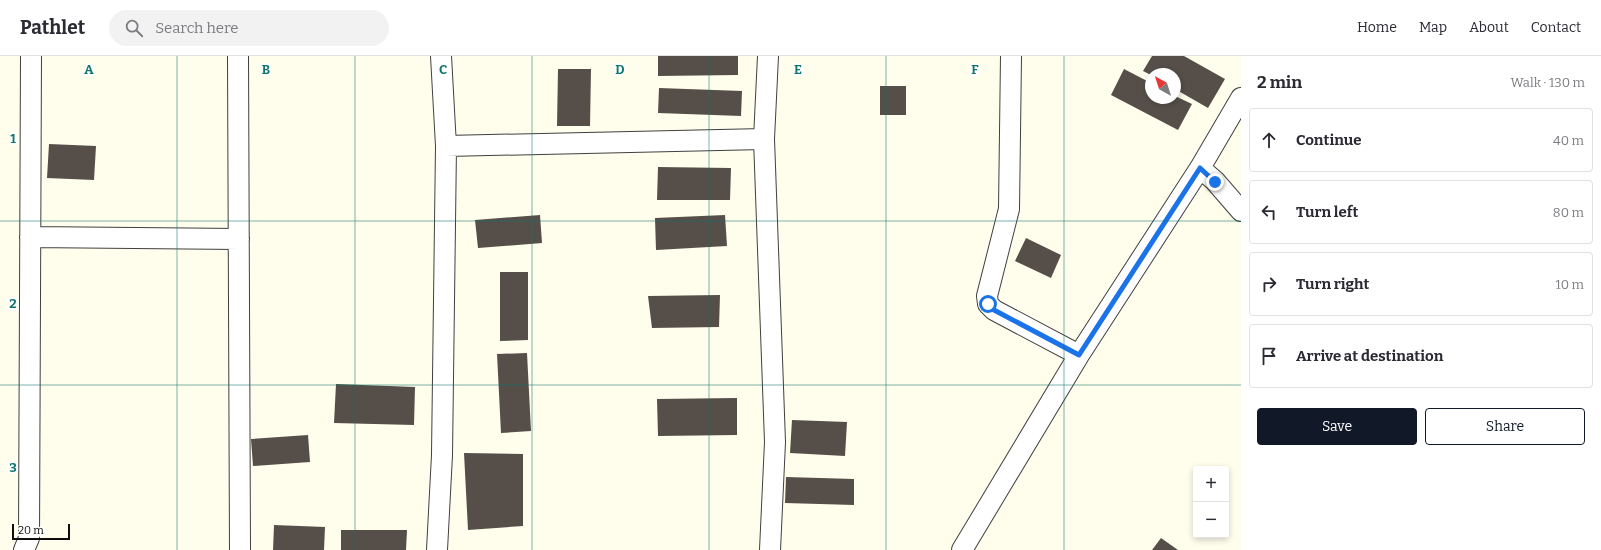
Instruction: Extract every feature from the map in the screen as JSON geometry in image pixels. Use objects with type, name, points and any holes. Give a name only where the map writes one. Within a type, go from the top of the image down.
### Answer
[{"type":"street","points":[[24,550],[30,538],[31,56]]},
{"type":"street","points":[[238,56],[240,550]]},
{"type":"street","points":[[437,550],[442,455],[446,146],[441,56]]},
{"type":"street","points":[[768,56],[764,139],[775,442],[770,550]]},
{"type":"street","points":[[1011,56],[1009,209],[987,296],[988,304],[994,310],[1079,355]]},
{"type":"street","points":[[962,550],[1079,355],[1200,168],[1241,98]]},
{"type":"street","points":[[446,146],[764,139]]},
{"type":"street","points":[[1200,168],[1241,211]]},
{"type":"street","points":[[30,237],[239,239]]},
{"type":"building","points":[[658,56],[738,56],[738,75],[658,76]]},
{"type":"building","points":[[1152,56],[1184,56],[1225,79],[1208,108],[1181,92],[1181,68],[1145,68],[1145,72],[1143,71]]},
{"type":"building","points":[[558,69],[591,69],[590,126],[557,126]]},
{"type":"building","points":[[1124,69],[1145,80],[1145,104],[1181,104],[1181,99],[1192,104],[1178,130],[1111,95]]},
{"type":"building","points":[[880,86],[906,86],[906,115],[880,115]]},
{"type":"building","points":[[659,88],[742,91],[741,116],[658,113]]},
{"type":"building","points":[[49,144],[96,146],[94,180],[47,178]]},
{"type":"building","points":[[658,167],[731,168],[730,200],[657,200]]},
{"type":"building","points":[[540,215],[542,243],[478,248],[475,220]]},
{"type":"building","points":[[725,215],[727,246],[656,250],[655,218]]},
{"type":"building","points":[[1026,238],[1061,255],[1051,278],[1015,261]]},
{"type":"building","points":[[500,272],[528,272],[528,340],[500,341]]},
{"type":"building","points":[[720,295],[719,327],[652,328],[648,296]]},
{"type":"building","points":[[527,353],[531,431],[501,433],[497,354]]},
{"type":"building","points":[[336,384],[415,387],[414,425],[334,423]]},
{"type":"building","points":[[737,398],[737,435],[658,436],[657,399]]},
{"type":"building","points":[[792,420],[847,422],[845,456],[790,453]]},
{"type":"building","points":[[308,435],[310,462],[253,466],[251,439]]},
{"type":"building","points":[[464,453],[523,454],[523,526],[468,530]]},
{"type":"building","points":[[786,477],[854,479],[854,505],[785,503]]},
{"type":"building","points":[[274,525],[325,527],[324,550],[273,550]]},
{"type":"building","points":[[341,530],[407,530],[406,550],[341,550]]},
{"type":"building","points":[[1161,538],[1178,550],[1152,550]]},
{"type":"route","points":[[988,304],[994,310],[1079,355],[1200,168],[1215,182]]}]
